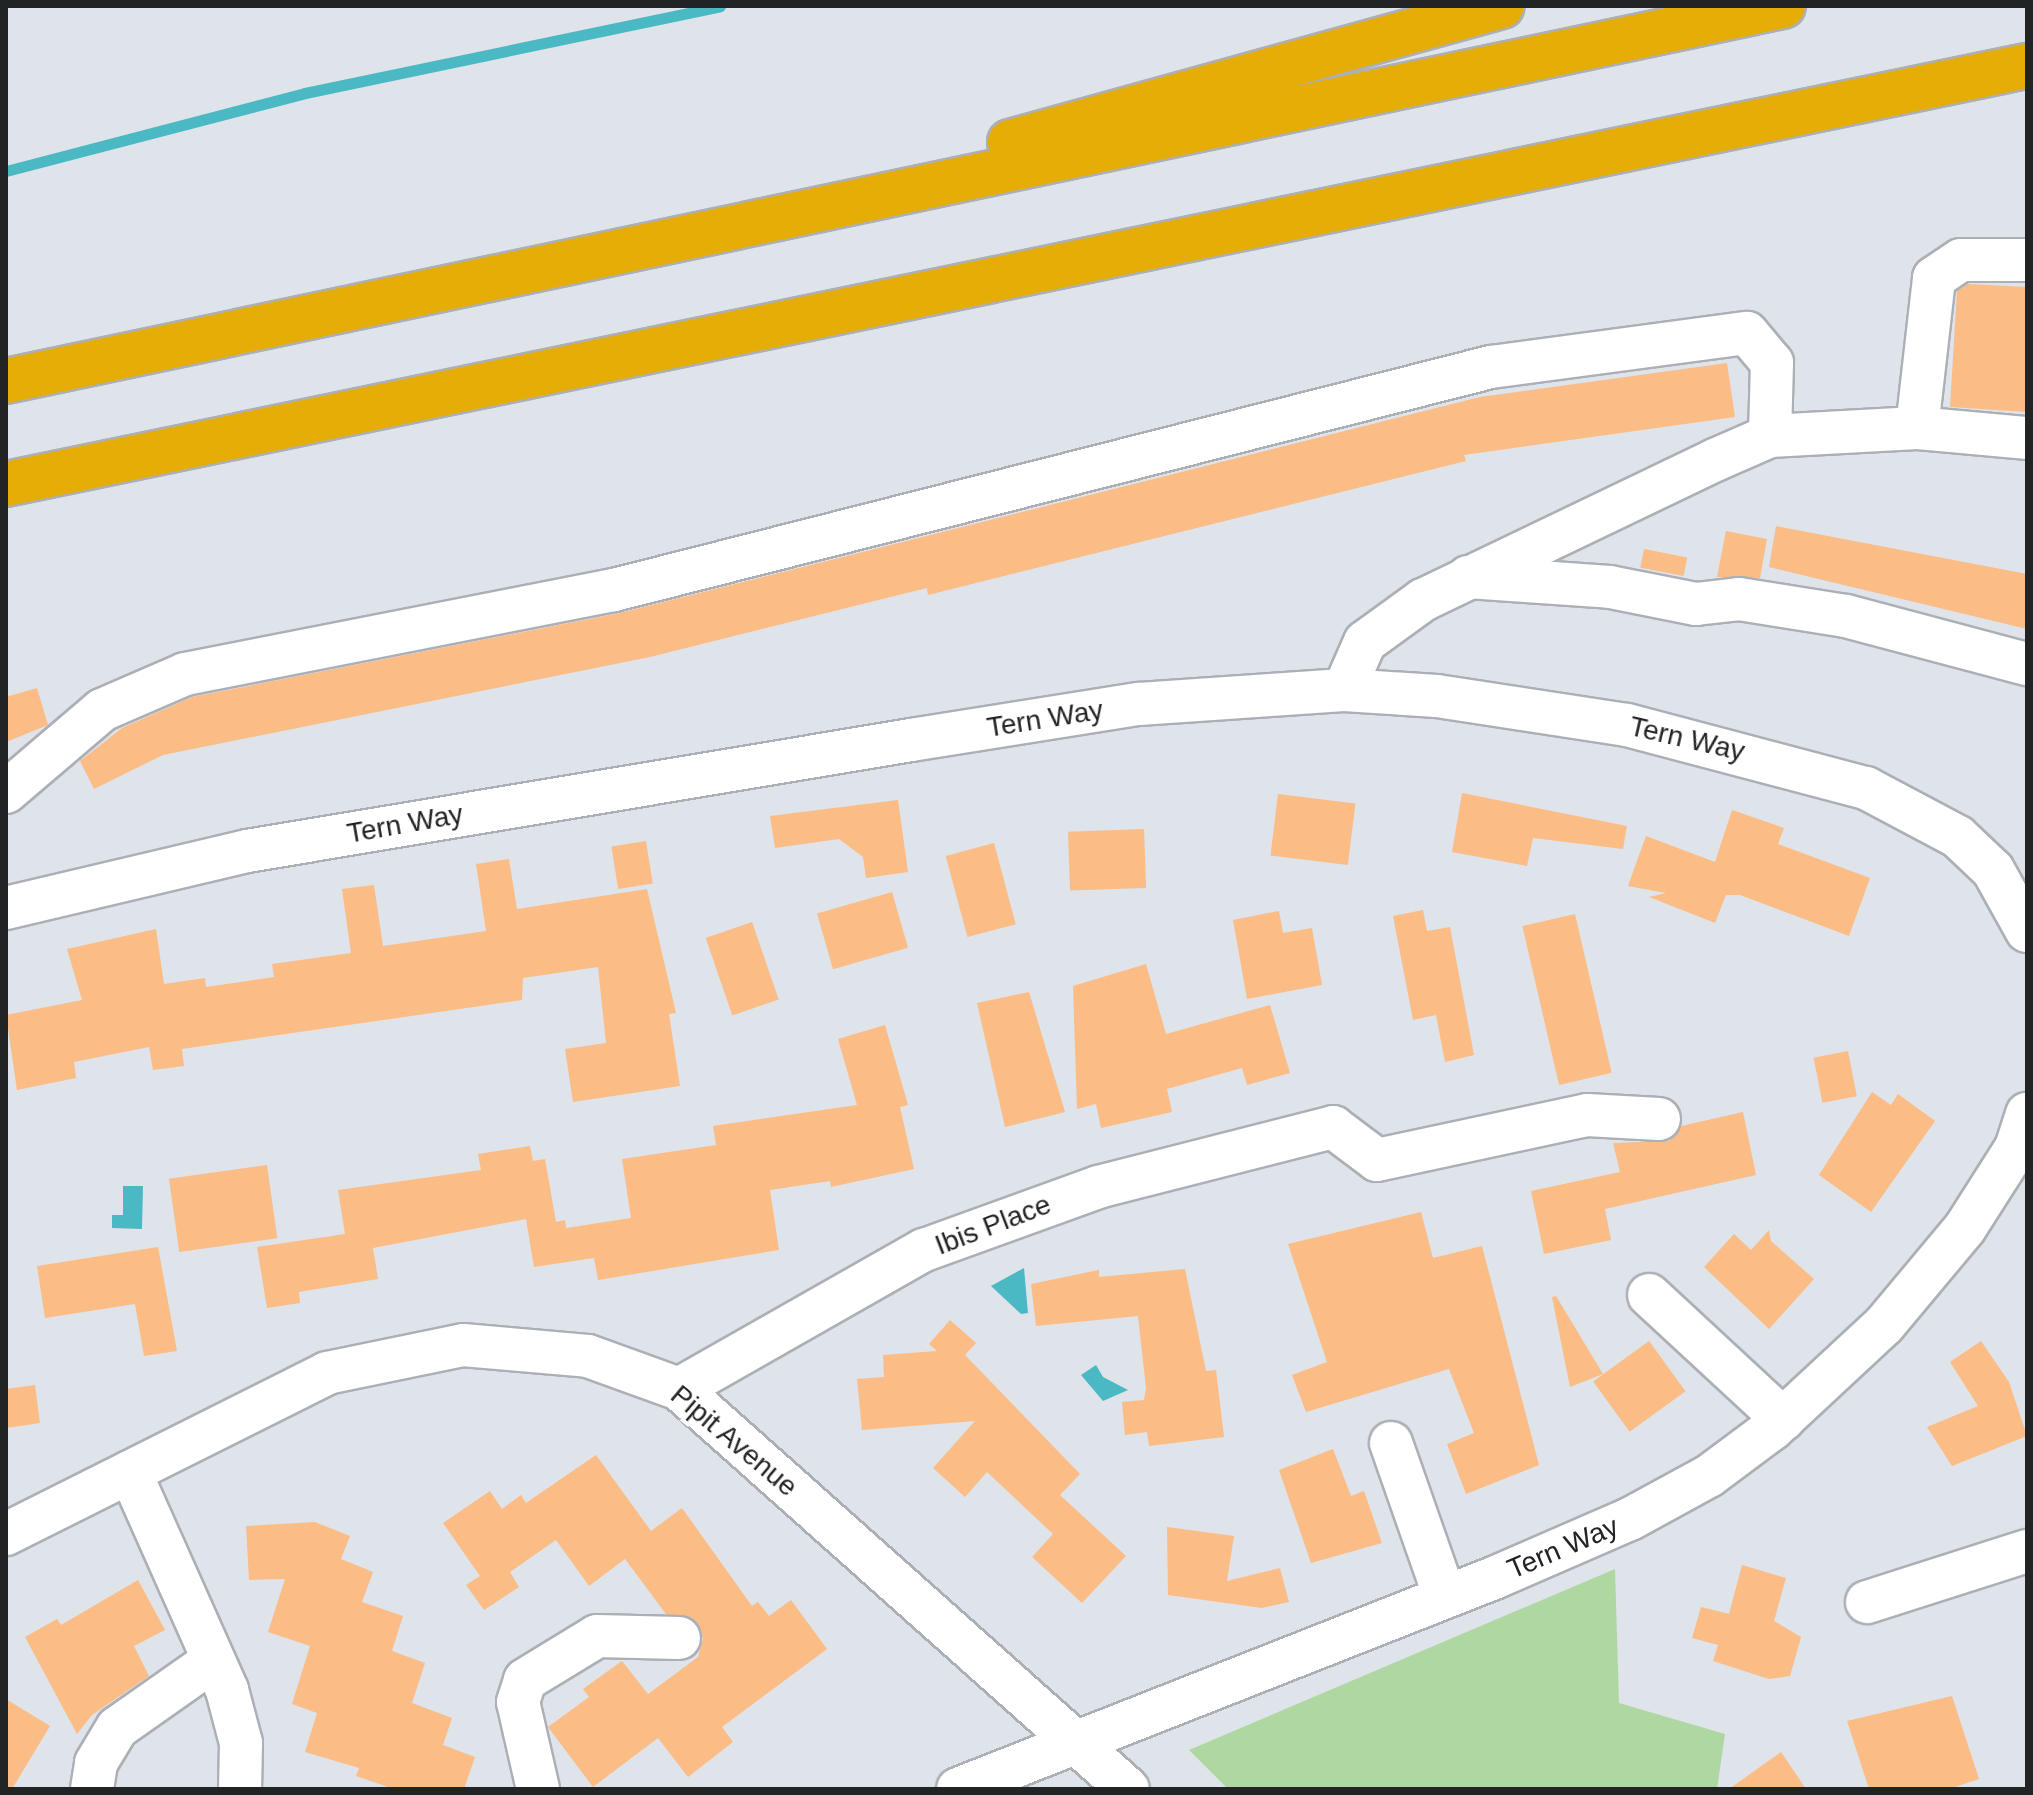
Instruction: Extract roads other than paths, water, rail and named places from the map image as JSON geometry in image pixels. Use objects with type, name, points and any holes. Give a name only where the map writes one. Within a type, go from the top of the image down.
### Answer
[{"type":"highway","points":[[560,265],[1502,6]]},
{"type":"highway","points":[[6,381],[1783,6]]},
{"type":"highway","points":[[6,484],[2027,66]]},
{"type":"street","points":[[1917,428],[1934,278],[1961,260],[2027,260]]},
{"type":"street","points":[[6,792],[102,710],[185,674],[614,590],[1491,367],[1747,333],[1772,363],[1770,436]]},
{"type":"street","points":[[1344,690],[1365,642],[1466,577],[1770,436],[1917,428],[2027,438]]},
{"type":"street","points":[[1466,577],[1610,587],[1696,604],[1739,599],[2026,661]]},
{"type":"street","name":"Tern Way","points":[[6,908],[247,851],[911,740],[1139,704],[1344,690],[1627,725],[1866,788],[1958,837],[1993,870],[2027,931]]},
{"type":"street","name":"Tern Way","points":[[958,1789],[1445,1597],[1630,1519],[1709,1476],[1783,1419],[1884,1325],[1965,1228],[2016,1148],[2027,1114]]},
{"type":"street","name":"Ibis Place","points":[[679,1389],[846,1291],[1002,1217],[1333,1127],[1377,1160],[1587,1115],[1659,1119]]},
{"type":"street","points":[[1649,1295],[1783,1419]]},
{"type":"street","name":"Pipit Avenue","points":[[6,1534],[327,1373],[395,1354],[533,1346],[588,1356],[679,1389],[1080,1743],[1128,1789]]},
{"type":"street","points":[[1391,1443],[1445,1597]]},
{"type":"street","points":[[130,1472],[236,1718],[240,1789]]},
{"type":"street","points":[[1867,1602],[2027,1551]]},
{"type":"street","points":[[538,1789],[518,1702],[525,1680],[597,1636],[679,1638]]},
{"type":"street","points":[[92,1789],[96,1763],[117,1728],[211,1662]]},
{"type":"water","points":[[123,1186],[143,1186],[142,1229],[112,1228],[112,1215],[123,1215]]},
{"type":"water","points":[[1024,1268],[1028,1313],[1021,1314],[991,1286]]},
{"type":"water","points":[[1096,1365],[1103,1377],[1128,1390],[1103,1401],[1081,1375]]},
{"type":"waterway","points":[[6,171],[305,93],[720,6]]}]
